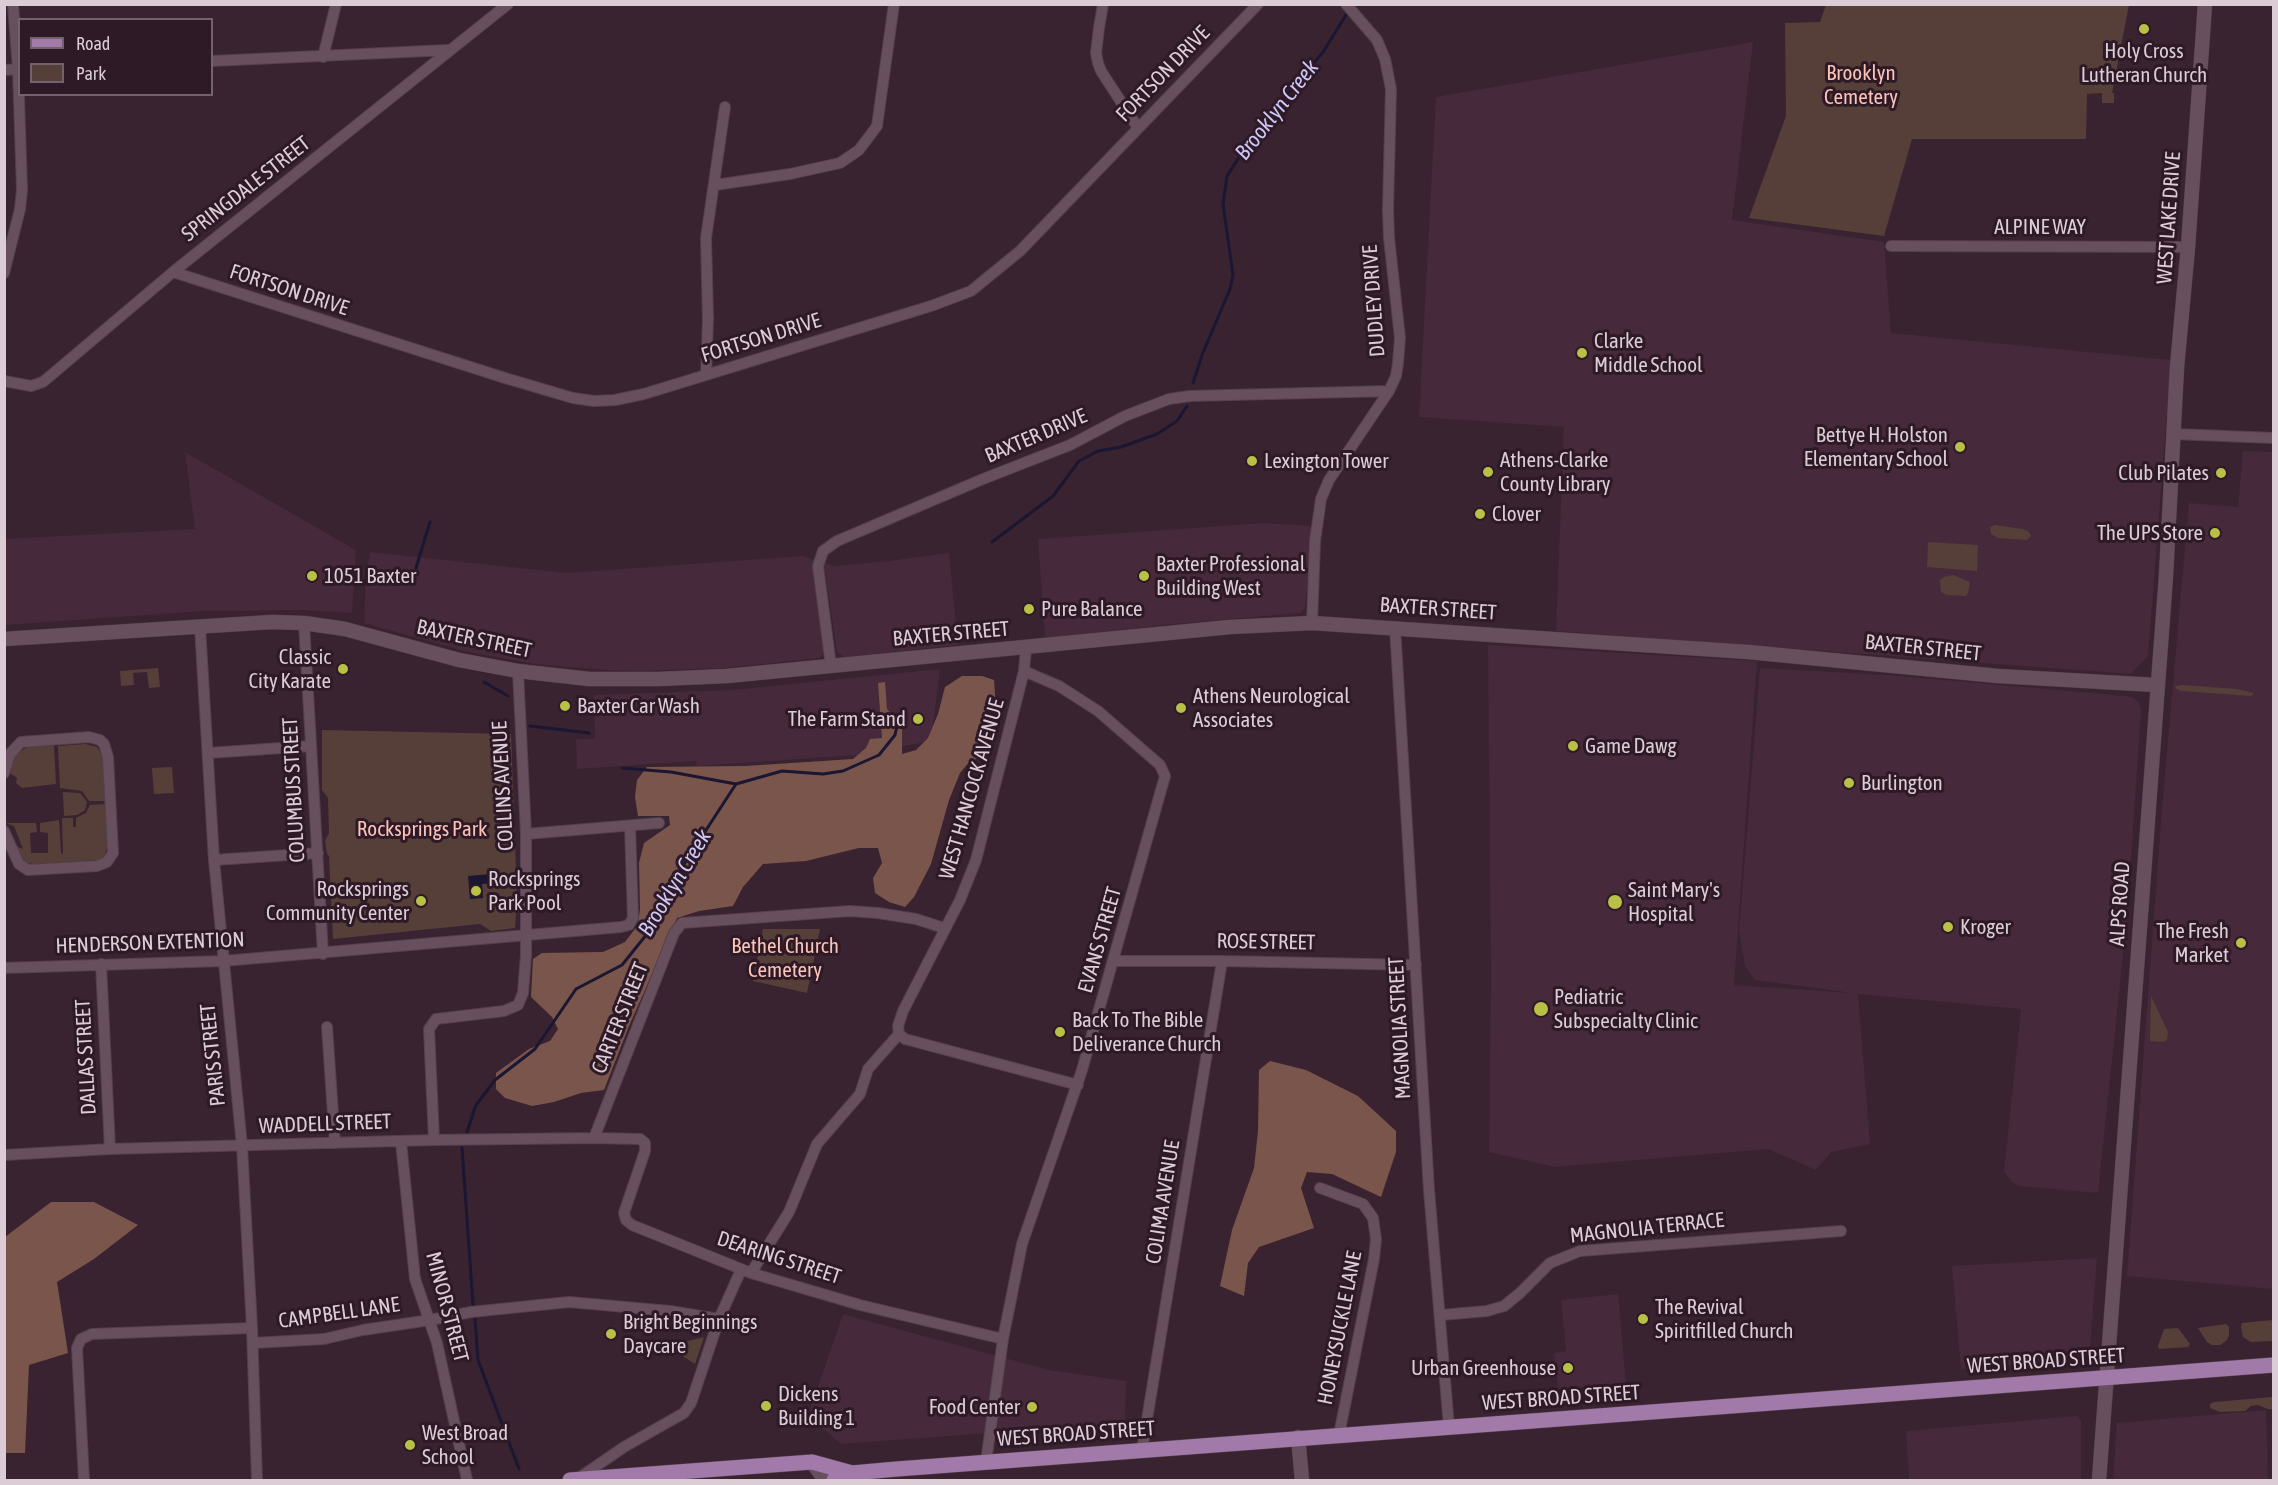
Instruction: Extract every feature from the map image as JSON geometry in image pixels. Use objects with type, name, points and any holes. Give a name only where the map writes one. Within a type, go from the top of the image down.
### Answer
[{"type":"main road","name":"WEST LAKE DRIVE","points":[[2174,434],[2205,4]]},
{"type":"main road","name":"ALPS ROAD","points":[[2098,1480],[2174,434]]},
{"type":"main road","name":"BAXTER STREET","points":[[4,639],[272,622],[304,623],[345,629],[459,660],[518,671],[590,679],[659,679],[727,676],[1230,627],[1312,623],[1748,652],[1998,676],[2156,685]]},
{"type":"main road","name":"WEST BROAD STREET","points":[[834,1480],[852,1473],[1298,1437],[2274,1365]]},
{"type":"main road","points":[[1298,1437],[1302,1480]]},
{"type":"main road","name":"WEST BROAD STREET","points":[[570,1480],[639,1478],[812,1462],[852,1473]]},
{"type":"main road","points":[[812,1462],[825,1480]]},
{"type":"street","points":[[13,4],[18,58]]},
{"type":"street","points":[[323,57],[336,4]]},
{"type":"street","name":"SPRINGDALE STREET","points":[[4,381],[31,386],[43,382],[173,272],[508,4]]},
{"type":"street","points":[[715,185],[840,164],[859,150],[877,126],[894,4]]},
{"type":"street","points":[[1103,4],[1096,53],[1098,63],[1138,128]]},
{"type":"street","name":"FORTSON DRIVE","points":[[173,272],[260,302],[573,398],[594,401],[615,400],[644,394],[931,306],[971,291],[1020,251],[1258,4]]},
{"type":"street","name":"DUDLEY DRIVE","points":[[1312,623],[1315,541],[1321,499],[1329,480],[1389,391],[1396,376],[1400,338],[1389,238],[1387,180],[1391,89],[1385,59],[1377,40],[1346,4]]},
{"type":"street","points":[[213,61],[448,50]]},
{"type":"street","points":[[4,273],[20,209],[22,190],[20,96]]},
{"type":"street","points":[[706,375],[708,319],[706,238],[725,107]]},
{"type":"street","name":"ALPINE WAY","points":[[1891,246],[2188,247]]},
{"type":"street","name":"BAXTER DRIVE","points":[[831,666],[818,566],[823,550],[837,541],[973,483],[1070,445],[1125,417],[1171,398],[1389,391]]},
{"type":"street","points":[[2174,434],[2274,438]]},
{"type":"street","name":"COLUMBUS STREET","points":[[304,623],[323,954]]},
{"type":"street","name":"PARIS STREET","points":[[200,627],[214,860],[242,1146],[253,1343],[256,1480]]},
{"type":"street","name":"MAGNOLIA STREET","points":[[1395,627],[1429,1190],[1449,1427]]},
{"type":"street","name":"WEST HANCOCK AVENUE","points":[[899,1034],[898,1026],[903,1011],[960,900],[976,860],[1024,671],[1026,648]]},
{"type":"street","name":"COLLINS AVENUE","points":[[434,1140],[429,1029],[436,1019],[495,1013],[518,1005],[523,993],[526,834],[518,671]]},
{"type":"street","name":"EVANS STREET","points":[[986,1462],[1015,1274],[1027,1226],[1078,1085],[1164,786],[1165,773],[1160,765],[1091,705],[1059,686],[1024,671]]},
{"type":"street","points":[[4,773],[13,749],[21,742],[89,737],[100,740],[104,744],[108,757],[113,853],[107,862],[97,866],[28,870],[19,864],[4,831]]},
{"type":"street","points":[[208,753],[311,746]]},
{"type":"street","points":[[526,834],[659,823]]},
{"type":"street","name":"HENDERSON EXTENTION","points":[[4,968],[223,961],[323,954],[629,925],[633,918],[630,826]]},
{"type":"street","points":[[214,860],[318,853]]},
{"type":"street","name":"CARTER STREET","points":[[594,1138],[674,933],[682,922],[850,911],[906,918],[944,928]]},
{"type":"street","name":"ROSE STREET","points":[[1114,961],[1416,965]]},
{"type":"street","name":"COLIMA AVENUE","points":[[1143,1450],[1222,961]]},
{"type":"street","name":"DALLAS STREET","points":[[101,964],[110,1149]]},
{"type":"street","points":[[327,1027],[335,1143]]},
{"type":"street","points":[[576,1480],[624,1447],[684,1413],[691,1403],[719,1319],[746,1271],[789,1212],[817,1143],[860,1094],[868,1069],[899,1034],[905,1039],[1078,1085]]},
{"type":"street","name":"WADDELL STREET","points":[[4,1155],[110,1149],[434,1140],[594,1138],[638,1139],[645,1143]]},
{"type":"street","name":"MINOR STREET","points":[[401,1142],[413,1266],[418,1290],[438,1343],[467,1480]]},
{"type":"street","name":"DEARING STREET","points":[[645,1143],[645,1151],[624,1210],[626,1220],[632,1225],[746,1271],[860,1305],[1004,1339]]},
{"type":"street","name":"HONEYSUCKLE LANE","points":[[1320,1188],[1363,1204],[1372,1218],[1376,1239],[1339,1435]]},
{"type":"street","name":"MAGNOLIA TERRACE","points":[[1441,1315],[1487,1311],[1504,1306],[1550,1263],[1580,1251],[1840,1231]]},
{"type":"street","name":"CAMPBELL LANE","points":[[253,1343],[324,1339],[373,1328],[471,1312],[569,1302],[658,1310],[719,1319]]},
{"type":"street","name":"CAMPBELL LANE","points":[[84,1480],[77,1348],[81,1339],[92,1334],[252,1328]]},
{"type":"shaded area","points":[[1753,42],[1732,220],[1884,242],[1891,333],[2171,360],[2148,656],[2131,674],[1556,631],[1564,427],[1419,417],[1436,97]]},
{"type":"shaded area","points":[[2243,451],[2273,452],[2273,1289],[2127,1276],[2162,808],[2189,503],[2238,507]]},
{"type":"shaded area","points":[[185,452],[356,550],[352,613],[303,610],[203,611],[5,625],[5,539],[195,529]]},
{"type":"shaded area","points":[[1263,523],[1313,526],[1305,608],[1300,613],[1045,638],[1038,539]]},
{"type":"shaded area","points":[[370,552],[567,573],[802,556],[815,560],[824,653],[819,658],[725,668],[640,671],[535,664],[468,652],[364,623],[366,573]]},
{"type":"shaded area","points":[[949,553],[958,645],[844,657],[837,652],[824,563],[834,566]]},
{"type":"shaded area","points":[[1488,645],[1757,661],[1734,985],[1853,993],[1755,980],[1745,966],[1739,930],[1760,668],[1888,675],[2115,695],[2132,697],[2139,702],[2141,710],[2127,917],[2098,1193],[2019,1186],[2012,1182],[2004,1172],[2021,1009],[1858,994],[1870,1144],[1831,1152],[1816,1170],[1768,1149],[1555,1167],[1489,1152],[1491,977]]},
{"type":"shaded area","points":[[940,669],[931,741],[858,755],[697,766],[696,761],[577,769],[576,739],[595,739],[594,695],[732,690]]},
{"type":"shaded area","points":[[962,676],[982,676],[994,680],[997,723],[989,755],[970,761],[960,773],[949,800],[931,864],[914,897],[905,907],[889,902],[875,893],[873,878],[882,863],[878,848],[859,848],[806,861],[763,864],[743,887],[733,906],[699,911],[677,918],[629,1026],[604,1090],[581,1093],[532,1106],[505,1098],[496,1089],[496,1073],[529,1049],[550,1041],[558,1029],[552,1017],[531,997],[533,959],[542,953],[603,952],[625,942],[638,925],[639,863],[644,843],[670,825],[669,816],[638,816],[635,797],[637,780],[647,767],[745,766],[853,759],[866,748],[870,739],[882,738],[878,683],[885,682],[887,709],[902,723],[902,754],[916,750],[928,738],[938,714],[945,687]]},
{"type":"shaded area","name":"Rocksprings Park Pool","points":[[502,873],[502,883],[482,884],[483,898],[470,899],[468,876]]},
{"type":"shaded area","points":[[1270,1061],[1306,1070],[1358,1096],[1396,1131],[1396,1152],[1381,1197],[1332,1174],[1307,1172],[1301,1188],[1314,1228],[1259,1247],[1248,1263],[1244,1296],[1220,1286],[1232,1230],[1254,1168],[1258,1131],[1259,1070]]},
{"type":"shaded area","points":[[51,1202],[94,1202],[138,1225],[94,1259],[57,1282],[68,1353],[29,1365],[25,1453],[5,1453],[5,1237]]},
{"type":"shaded area","points":[[2097,1258],[2090,1347],[2082,1360],[1961,1369],[1952,1266]]},
{"type":"shaded area","points":[[1618,1294],[1626,1384],[1558,1389],[1554,1353],[1566,1351],[1561,1300]]},
{"type":"shaded area","points":[[843,1314],[1049,1370],[1126,1381],[1125,1423],[841,1444],[808,1416]]},
{"type":"shaded area","points":[[2266,1410],[2268,1480],[2113,1480],[2117,1423]]},
{"type":"shaded area","points":[[2077,1416],[2081,1421],[2081,1480],[1909,1480],[1906,1431]]},
{"type":"green space","name":"Brooklyn Cemetery","points":[[1826,5],[2129,5],[2112,93],[2114,93],[2114,103],[2102,103],[2102,93],[2087,94],[2086,139],[1912,139],[1884,236],[1749,218],[1786,116],[1785,23],[1820,22]]},
{"type":"green space","points":[[1995,525],[2023,529],[2031,536],[2027,540],[1998,538],[1991,534],[1990,527]]},
{"type":"green space","points":[[1928,542],[1978,545],[1977,571],[1927,567]]},
{"type":"green space","points":[[1953,575],[1970,582],[1966,596],[1947,595],[1941,592],[1940,580]]},
{"type":"green space","points":[[158,668],[160,687],[149,688],[147,672],[133,673],[134,685],[121,686],[120,671]]},
{"type":"green space","points":[[2182,685],[2237,689],[2254,693],[2251,696],[2181,691],[2175,688]]},
{"type":"green space","name":"Rocksprings Park","points":[[322,730],[511,734],[517,899],[515,928],[491,931],[480,924],[333,939],[329,856],[325,841],[329,833],[328,798],[322,790]]},
{"type":"green space","points":[[85,744],[97,747],[103,756],[105,801],[89,801],[82,791],[60,788],[58,746]]},
{"type":"green space","points":[[54,745],[56,784],[22,788],[16,783],[17,778],[10,773],[15,755],[27,747]]},
{"type":"green space","points":[[172,767],[174,793],[154,794],[152,768]]},
{"type":"green space","points":[[63,792],[80,793],[87,802],[85,810],[77,815],[64,816]]},
{"type":"green space","points":[[105,804],[108,845],[104,857],[98,860],[33,864],[25,862],[16,849],[18,847],[23,849],[14,826],[6,823],[36,823],[37,832],[30,833],[31,853],[48,853],[48,833],[40,832],[40,823],[59,820],[61,853],[63,854],[62,818],[73,818],[73,827],[76,827],[76,818],[86,813],[90,805]]},
{"type":"green space","name":"Bethel Church Cemetery","points":[[763,929],[820,929],[807,993],[753,981]]},
{"type":"green space","points":[[2151,996],[2168,1032],[2167,1040],[2163,1042],[2150,1041]]},
{"type":"green space","points":[[2273,1320],[2273,1341],[2251,1342],[2243,1337],[2242,1323]]},
{"type":"green space","points":[[2226,1324],[2229,1327],[2229,1335],[2227,1340],[2220,1345],[2207,1342],[2198,1328]]},
{"type":"green space","points":[[2178,1328],[2190,1344],[2188,1347],[2159,1349],[2164,1329]]},
{"type":"green space","points":[[704,1337],[695,1364],[671,1349],[671,1345]]},
{"type":"green space","points":[[2272,1397],[2273,1409],[2258,1405],[2251,1406],[2245,1411],[2220,1412],[2210,1408],[2210,1404],[2214,1402]]},
{"type":"waterway","name":"Brooklyn Creek","points":[[1193,383],[1202,355],[1230,289],[1233,275],[1223,204],[1227,176],[1250,140],[1323,52],[1346,15]]},
{"type":"waterway","name":"Brooklyn Creek","points":[[992,542],[1053,496],[1079,461],[1098,451],[1121,447],[1157,434],[1177,421],[1187,406]]},
{"type":"waterway","points":[[416,568],[430,522]]},
{"type":"waterway","points":[[484,682],[508,696]]},
{"type":"waterway","points":[[530,726],[589,733]]},
{"type":"waterway","points":[[622,768],[671,772],[736,784],[782,771],[823,774],[843,771],[879,755],[895,735],[897,726]]},
{"type":"waterway","name":"Brooklyn Creek","points":[[467,1132],[476,1105],[495,1080],[535,1049],[576,989],[622,965],[659,919],[684,864],[736,784]]},
{"type":"waterway","name":"Brooklyn Creek","points":[[462,1148],[473,1304]]},
{"type":"waterway","name":"Brooklyn Creek","points":[[475,1319],[478,1360],[519,1469]]},
{"type":"place","name":"Holy Cross Lutheran Church","points":[[2144,29]]},
{"type":"place","name":"Clarke Middle School","points":[[1582,353]]},
{"type":"place","name":"Bettye H. Holston Elementary School","points":[[1960,447]]},
{"type":"place","name":"Lexington Tower","points":[[1252,461]]},
{"type":"place","name":"Athens-Clarke County Library","points":[[1488,472]]},
{"type":"place","name":"Club Pilates","points":[[2221,473]]},
{"type":"place","name":"Clover","points":[[1480,514]]},
{"type":"place","name":"The UPS Store","points":[[2215,533]]},
{"type":"place","name":"1051 Baxter","points":[[312,576]]},
{"type":"place","name":"Baxter Professional Building West","points":[[1144,576]]},
{"type":"place","name":"Pure Balance","points":[[1029,609]]},
{"type":"place","name":"Classic City Karate","points":[[343,669]]},
{"type":"place","name":"Baxter Car Wash","points":[[565,706]]},
{"type":"place","name":"Athens Neurological Associates","points":[[1181,708]]},
{"type":"place","name":"The Farm Stand","points":[[918,719]]},
{"type":"place","name":"Game Dawg","points":[[1573,746]]},
{"type":"place","name":"Burlington","points":[[1849,783]]},
{"type":"place","name":"Rocksprings Park Pool","points":[[476,891]]},
{"type":"place","name":"Rocksprings Community Center","points":[[421,901]]},
{"type":"place","name":"Saint Mary's Hospital","points":[[1615,902]]},
{"type":"place","name":"Kroger","points":[[1948,927]]},
{"type":"place","name":"The Fresh Market","points":[[2241,943]]},
{"type":"place","name":"Pediatric Subspecialty Clinic","points":[[1541,1009]]},
{"type":"place","name":"Back To The Bible Deliverance Church","points":[[1060,1032]]},
{"type":"place","name":"The Revival Spiritfilled Church","points":[[1643,1319]]},
{"type":"place","name":"Bright Beginnings Daycare","points":[[611,1334]]},
{"type":"place","name":"Urban Greenhouse","points":[[1568,1368]]},
{"type":"place","name":"Dickens Building 1","points":[[766,1406]]},
{"type":"place","name":"Food Center","points":[[1032,1407]]},
{"type":"place","name":"West Broad School","points":[[410,1445]]}]
